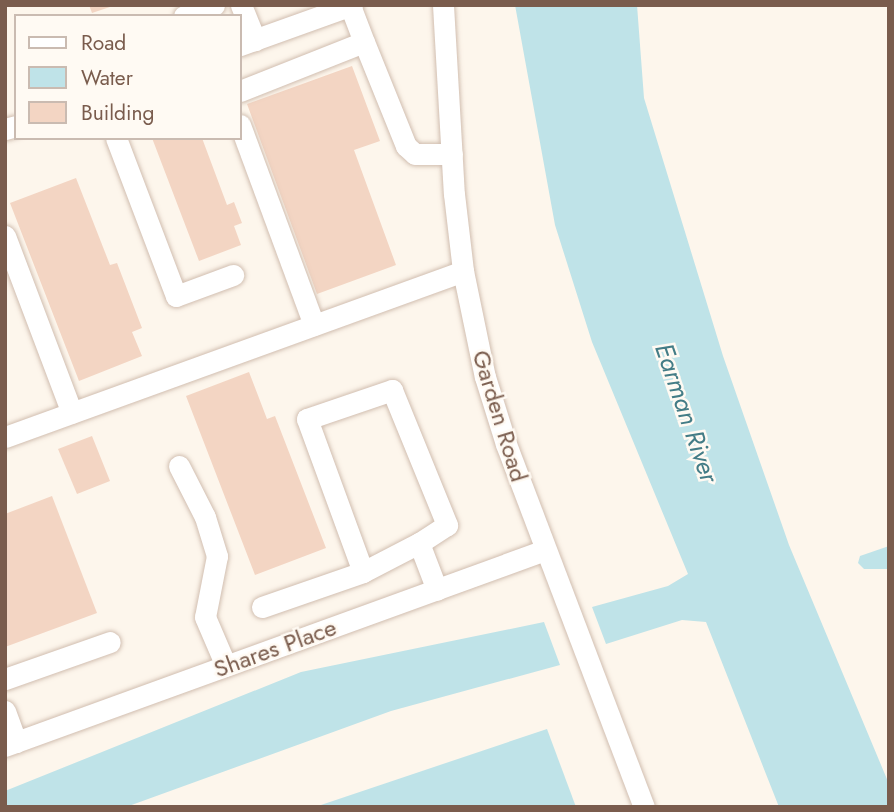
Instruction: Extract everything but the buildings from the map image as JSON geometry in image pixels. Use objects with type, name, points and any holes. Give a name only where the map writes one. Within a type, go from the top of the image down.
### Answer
[{"type":"street","points":[[189,14],[214,5]]},
{"type":"street","points":[[241,5],[247,43],[295,15],[351,6],[406,146],[415,154],[452,154]]},
{"type":"street","name":"Garden Road","points":[[443,5],[452,154],[463,271],[485,377],[545,550],[645,807]]},
{"type":"street","points":[[242,90],[364,42]]},
{"type":"street","points":[[242,130],[314,325]]},
{"type":"street","points":[[117,140],[176,296],[233,275]]},
{"type":"street","points":[[5,236],[72,413]]},
{"type":"street","points":[[5,438],[463,271]]},
{"type":"street","points":[[262,607],[363,572],[447,525],[391,390],[307,419],[363,572]]},
{"type":"street","points":[[179,466],[205,517],[217,556],[205,617],[226,666]]},
{"type":"street","points":[[419,542],[437,590]]},
{"type":"street","name":"Shares Place","points":[[11,744],[545,550]]},
{"type":"street","points":[[5,679],[110,642]]},
{"type":"street","points":[[5,711],[11,744]]},
{"type":"water","name":"Earman River","points":[[515,5],[637,5],[644,98],[723,356],[789,545],[889,784],[889,807],[779,807],[706,622],[682,620],[606,644],[592,607],[668,586],[688,574],[592,342],[555,225]]},
{"type":"water","points":[[889,546],[889,569],[864,569],[858,563],[860,556]]},
{"type":"water","points":[[544,622],[560,665],[391,711],[126,807],[5,807],[5,791],[301,672]]},
{"type":"water","points":[[547,729],[576,807],[315,807]]}]
